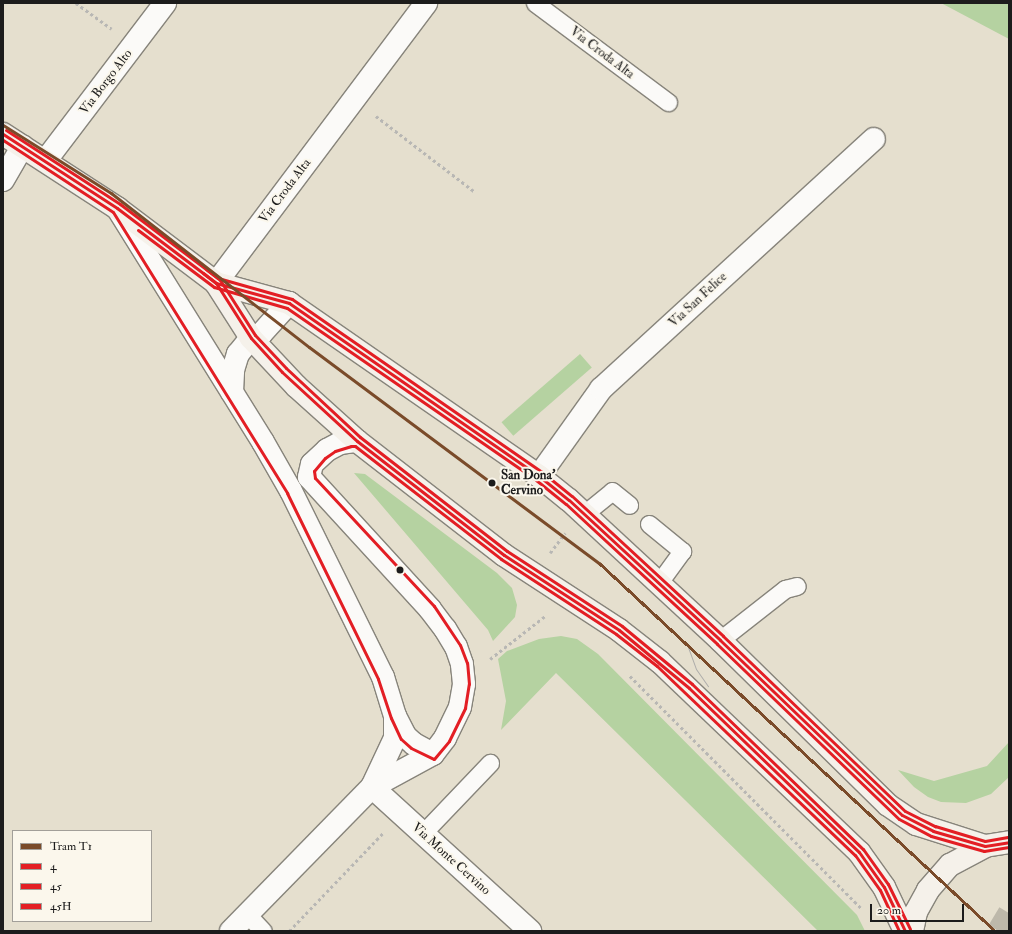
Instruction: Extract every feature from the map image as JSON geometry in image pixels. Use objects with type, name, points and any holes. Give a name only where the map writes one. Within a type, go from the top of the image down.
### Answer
[{"type":"main road","points":[[3,134],[46,160],[117,208],[216,283],[251,338],[296,386],[357,441],[504,555],[619,630],[660,662],[859,852],[884,887],[905,931]]},
{"type":"main road","points":[[216,283],[289,303],[539,476],[584,514],[720,640],[892,808],[916,824],[996,844]]},
{"type":"main road","points":[[912,931],[922,900],[937,878],[964,856],[996,844],[1009,825]]},
{"type":"street","name":"Via Borgo Alto","points":[[46,160],[165,3]]},
{"type":"street","name":"Via Croda Alta","points":[[216,283],[426,3]]},
{"type":"street","name":"Via San Felice","points":[[539,476],[601,389],[874,138]]},
{"type":"street","points":[[3,180],[23,146]]},
{"type":"street","points":[[117,208],[232,392],[294,498],[383,677],[395,716],[405,736],[414,744],[433,754]]},
{"type":"street","points":[[232,392],[235,362],[251,338],[260,334],[289,303]]},
{"type":"street","points":[[231,931],[372,787],[433,754],[445,738],[460,707],[464,684],[462,664],[456,647],[430,609],[308,478],[312,464],[327,450],[340,443],[357,441]]},
{"type":"street","points":[[372,787],[395,738],[395,716]]},
{"type":"street","name":"Via Monte Cervino","points":[[372,787],[530,931]]},
{"type":"lane","name":"Via Croda Alta","points":[[535,3],[668,102]]},
{"type":"lane","points":[[584,514],[612,491],[629,505]]},
{"type":"lane","points":[[650,524],[682,551],[659,583]]},
{"type":"lane","points":[[720,640],[785,589],[797,586]]},
{"type":"lane","points":[[422,833],[490,763]]},
{"type":"lane","points":[[248,914],[263,931]]},
{"type":"path","points":[[76,3],[133,45]]},
{"type":"path","points":[[354,99],[475,192]]},
{"type":"path","points":[[492,655],[549,613]]},
{"type":"path","points":[[624,671],[866,916]]},
{"type":"green space","points":[[941,3],[1009,3],[1009,39]]},
{"type":"green space","points":[[580,354],[592,368],[513,436],[502,422]]},
{"type":"green space","points":[[354,473],[365,474],[497,573],[512,588],[517,605],[515,617],[493,641],[488,630]]},
{"type":"green space","points":[[561,636],[577,639],[598,654],[857,915],[865,931],[818,931],[556,673],[501,730],[506,701],[498,659],[507,651],[539,639]]},
{"type":"green space","points":[[1009,742],[1009,777],[991,794],[966,803],[941,802],[928,797],[914,787],[898,770],[934,781],[987,766]]},
{"type":"tunnel","points":[[998,931],[1009,913]]},
{"type":"tram line","name":"T1","points":[[3,125],[111,193],[309,347],[600,564],[995,931]]},
{"type":"tram line","points":[[678,635],[688,647],[696,669],[708,686]]},
{"type":"transit line","name":"45H","points":[[6,130],[120,204],[218,278],[292,299],[542,472],[572,496],[723,636],[905,811],[935,826],[985,841],[1008,837]]},
{"type":"transit line","name":"4","points":[[3,134],[117,208],[216,283],[289,303],[539,476],[569,500],[720,640],[902,815],[933,831],[985,846],[1009,842]]},
{"type":"transit line","name":"45","points":[[3,140],[113,212],[287,493],[378,679],[391,718],[401,739],[411,748],[434,759],[449,741],[465,708],[469,684],[467,663],[460,645],[434,606],[315,478],[314,471],[325,458],[335,451],[351,446],[355,446],[501,559],[616,634],[657,666],[855,855],[880,890],[899,931]]},
{"type":"transit line","name":"45","points":[[138,230],[214,287],[287,308],[536,480],[566,504],[717,644],[899,819],[931,836],[984,851],[1009,847]]},
{"type":"transit line","name":"45H","points":[[206,269],[220,280],[255,335],[286,368],[360,437],[507,551],[622,626],[692,684],[863,849],[888,884],[910,929]]},
{"type":"transit line","name":"4","points":[[203,273],[216,283],[251,338],[282,372],[357,441],[504,555],[619,630],[689,688],[859,852],[884,887],[905,931]]},
{"type":"place","name":"San Dona' Cervino","points":[[492,483]]}]
